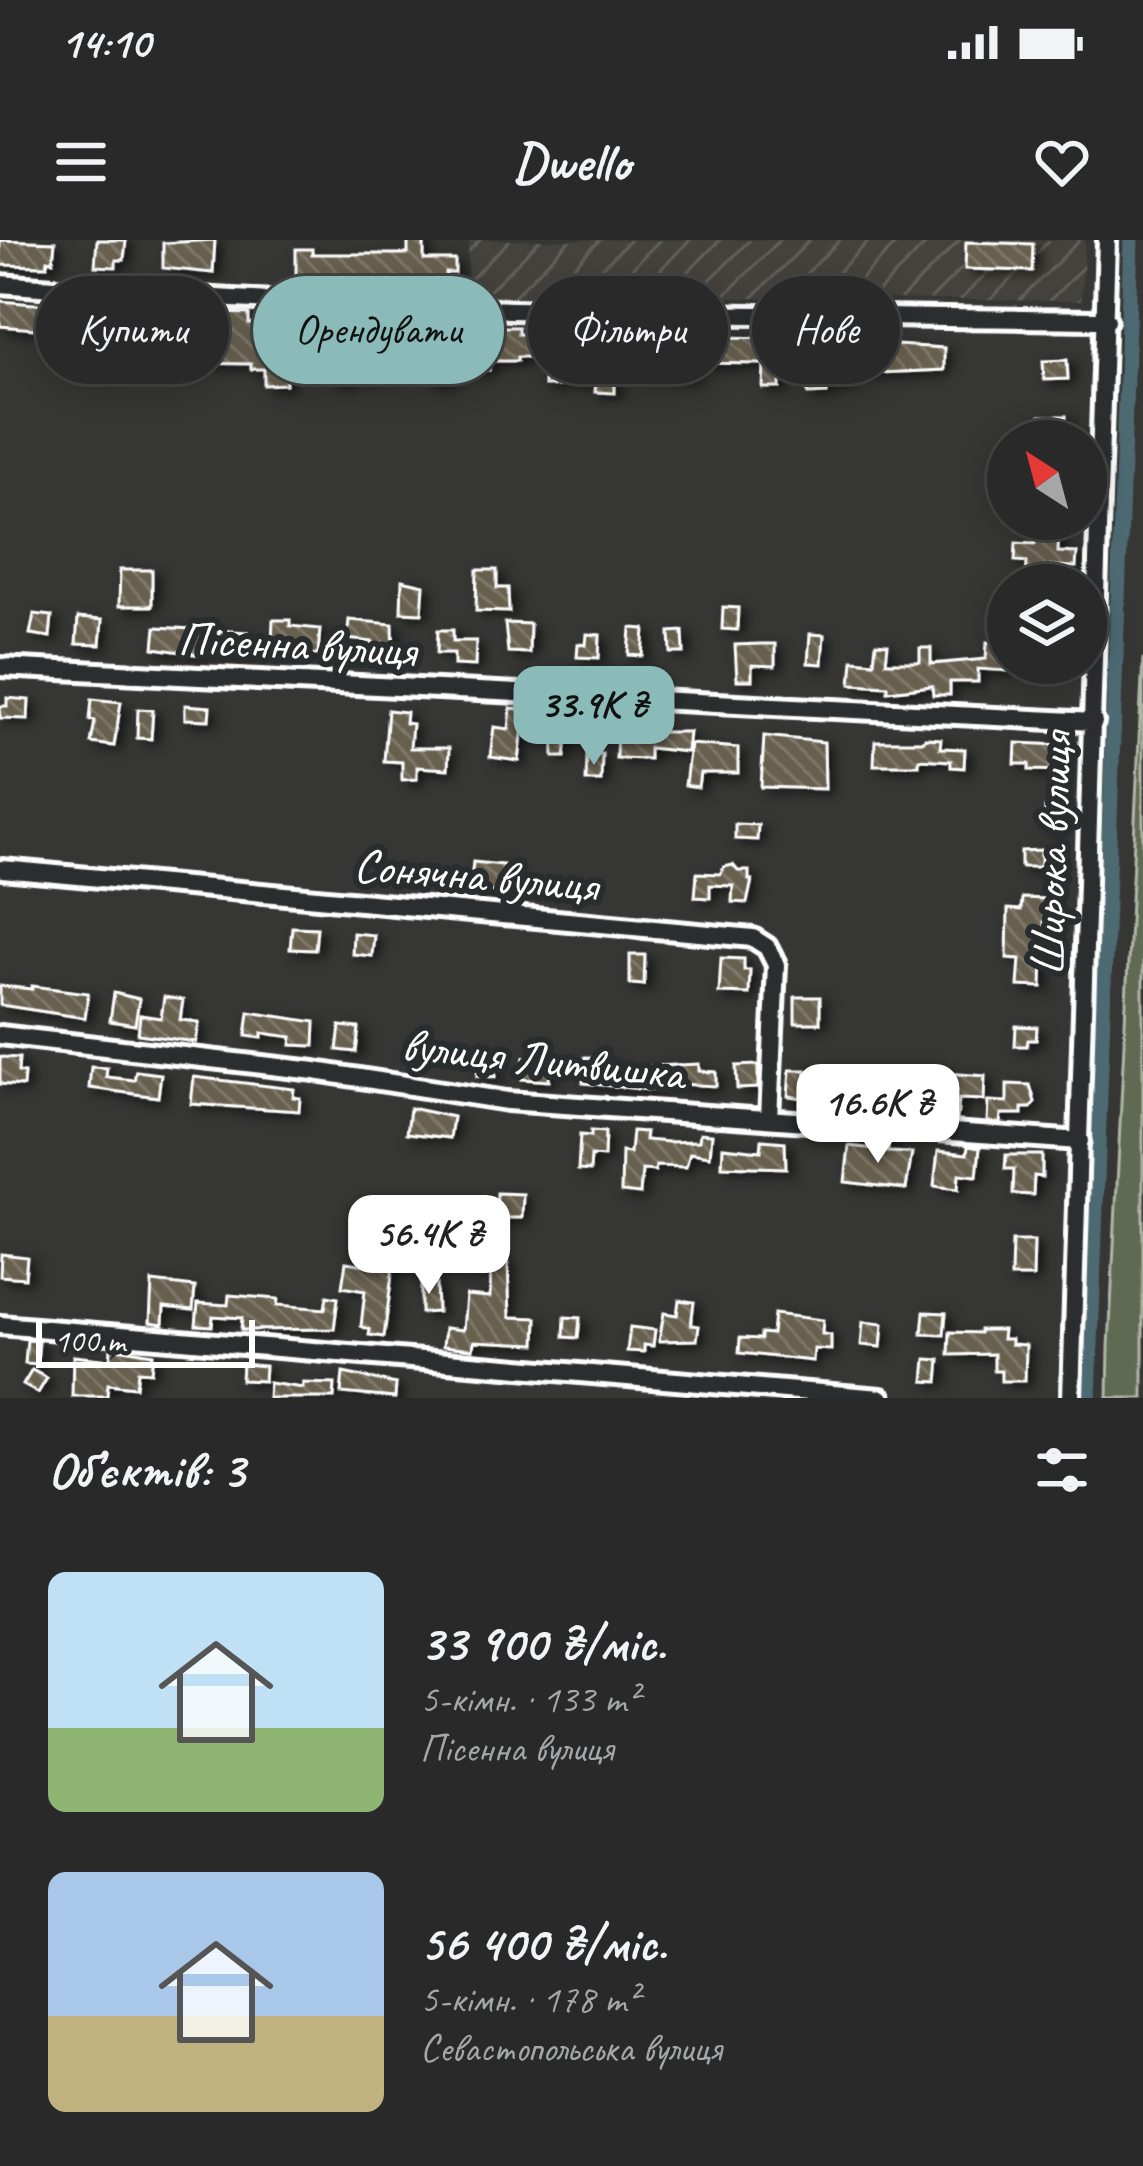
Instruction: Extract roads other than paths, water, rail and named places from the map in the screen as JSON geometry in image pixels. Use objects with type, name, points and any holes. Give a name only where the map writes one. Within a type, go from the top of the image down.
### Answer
[{"type":"street","name":"Широка вулиця","points":[[1071,1398],[1107,240]]},
{"type":"street","points":[[0,284],[511,312],[1107,320]]},
{"type":"street","name":"Пісенна вулиця","points":[[0,667],[1094,722]]},
{"type":"street","name":"Сонячна вулиця","points":[[2,869],[753,938],[767,947],[776,965],[769,1119]]},
{"type":"street","name":"вулиця Литвишка","points":[[0,1035],[315,1071],[507,1101],[1079,1141]]},
{"type":"street","points":[[0,1325],[880,1398]]},
{"type":"waterway","points":[[1089,1398],[1131,240]]}]
